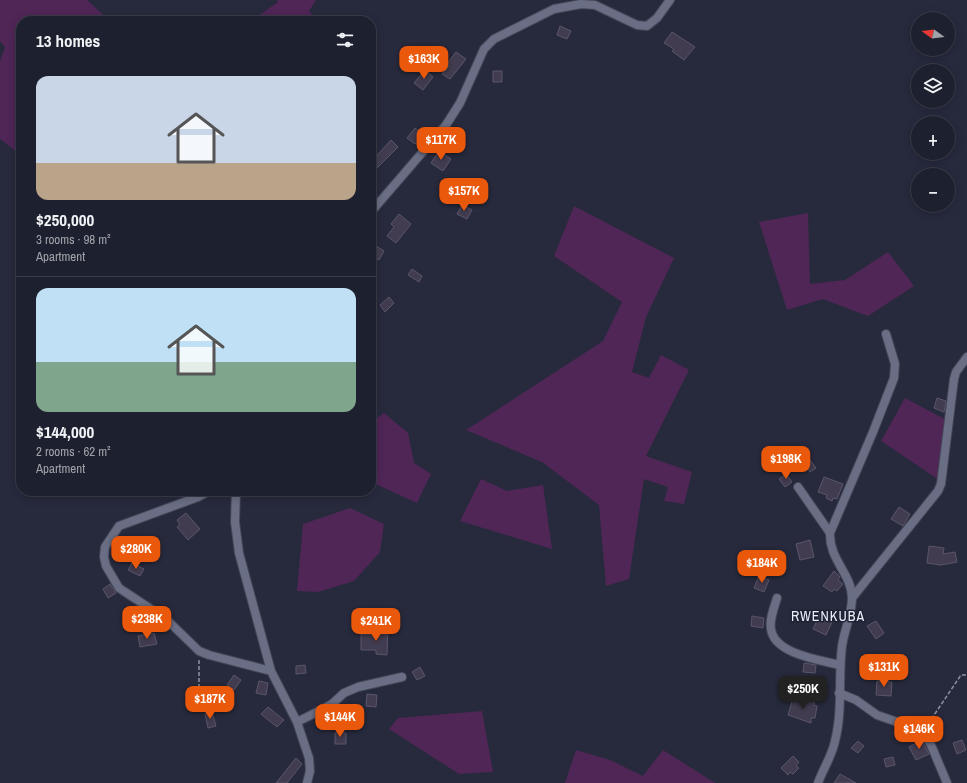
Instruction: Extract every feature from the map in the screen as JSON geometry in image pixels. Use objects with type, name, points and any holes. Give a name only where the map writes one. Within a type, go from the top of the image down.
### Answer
[{"type":"street","points":[[376,206],[446,125],[460,103],[484,49],[494,39],[554,9],[581,4],[596,5],[637,25],[647,26],[657,18],[670,0]]},
{"type":"street","points":[[818,783],[835,742],[839,716],[840,665],[843,639],[852,598],[848,580],[831,550],[830,533],[894,378],[895,364],[886,334]]},
{"type":"street","points":[[852,598],[940,488],[954,380],[956,372],[967,357]]},
{"type":"street","points":[[798,487],[830,533]]},
{"type":"street","points":[[200,496],[120,526],[105,547],[104,557],[106,566],[119,588],[166,619],[199,651],[271,671]]},
{"type":"street","points":[[236,496],[235,522],[239,553],[271,671],[297,722],[309,758],[310,771],[307,783]]},
{"type":"street","points":[[776,598],[770,629],[777,643],[788,650],[840,665]]},
{"type":"street","points":[[297,722],[332,704],[344,693],[358,687],[402,677]]},
{"type":"street","points":[[839,693],[856,700],[877,715],[923,731],[932,745],[947,783]]},
{"type":"path","points":[[199,651],[199,694]]},
{"type":"path","points":[[923,731],[961,675],[967,675]]},
{"type":"shaded area","points":[[0,0],[87,0],[105,16],[16,16],[16,151],[0,139],[0,61],[5,47],[0,41]]},
{"type":"shaded area","points":[[277,0],[316,0],[309,11],[314,16],[258,16],[278,2]]},
{"type":"shaded area","points":[[574,206],[674,258],[646,317],[632,372],[649,378],[661,355],[689,370],[646,456],[692,472],[684,504],[664,501],[668,487],[644,479],[629,579],[606,586],[599,505],[542,462],[466,430],[603,341],[622,302],[554,256]]},
{"type":"shaded area","points":[[808,213],[810,284],[845,280],[888,252],[914,286],[868,316],[823,299],[787,310],[759,222]]},
{"type":"shaded area","points":[[905,398],[954,424],[943,439],[939,480],[881,441]]},
{"type":"shaded area","points":[[384,413],[408,433],[414,463],[431,474],[417,503],[376,484],[376,419]]},
{"type":"shaded area","points":[[481,479],[507,491],[543,485],[552,549],[460,521]]},
{"type":"shaded area","points":[[350,508],[384,524],[380,552],[354,581],[318,592],[297,591],[303,524]]},
{"type":"shaded area","points":[[482,711],[493,772],[459,774],[389,729],[398,718]]},
{"type":"shaded area","points":[[576,750],[610,760],[643,776],[663,750],[715,783],[565,783]]},
{"type":"building","points":[[560,26],[571,31],[567,39],[557,35]]},
{"type":"building","points":[[672,32],[695,47],[684,60],[672,51],[674,49],[664,43]]},
{"type":"building","points":[[456,52],[466,59],[450,79],[442,74],[449,66],[447,64]]},
{"type":"building","points":[[425,70],[433,77],[423,90],[414,83]]},
{"type":"building","points":[[493,71],[502,71],[502,82],[493,82]]},
{"type":"building","points":[[415,128],[422,134],[415,144],[407,138]]},
{"type":"building","points":[[391,140],[398,147],[376,169],[376,156]]},
{"type":"building","points":[[439,151],[451,159],[443,171],[431,163]]},
{"type":"building","points":[[454,192],[463,198],[459,204],[450,198]]},
{"type":"building","points":[[462,205],[472,210],[467,219],[457,214]]},
{"type":"building","points":[[399,214],[411,224],[396,243],[387,236],[394,227],[391,224]]},
{"type":"building","points":[[376,246],[384,251],[379,260],[376,258]]},
{"type":"building","points":[[412,269],[422,276],[419,282],[408,275]]},
{"type":"building","points":[[389,297],[394,303],[385,312],[380,305]]},
{"type":"building","points":[[937,398],[946,401],[944,412],[934,408]]},
{"type":"building","points":[[810,460],[816,468],[810,472],[804,465]]},
{"type":"building","points":[[786,474],[792,482],[785,487],[779,479]]},
{"type":"building","points":[[824,477],[843,484],[837,499],[833,498],[832,501],[826,498],[827,495],[818,492]]},
{"type":"building","points":[[899,507],[910,514],[903,526],[891,519]]},
{"type":"building","points":[[186,513],[200,529],[188,540],[177,527],[180,525],[177,520]]},
{"type":"building","points":[[810,540],[814,557],[800,560],[796,544]]},
{"type":"building","points":[[929,546],[944,548],[943,554],[955,552],[957,562],[941,565],[927,563]]},
{"type":"building","points":[[132,563],[144,569],[140,576],[128,570]]},
{"type":"building","points":[[834,571],[840,577],[838,580],[843,584],[837,591],[834,589],[832,592],[823,586]]},
{"type":"building","points":[[759,576],[769,580],[764,592],[754,588]]},
{"type":"building","points":[[110,584],[116,593],[108,598],[103,589]]},
{"type":"building","points":[[821,612],[834,618],[826,635],[813,629]]},
{"type":"building","points":[[752,616],[764,618],[763,628],[751,626]]},
{"type":"building","points":[[876,621],[884,633],[876,639],[867,626]]},
{"type":"building","points":[[379,627],[388,627],[387,655],[376,654],[376,650],[361,650],[361,634],[379,634]]},
{"type":"building","points":[[154,633],[157,644],[140,647],[138,636]]},
{"type":"building","points":[[804,663],[816,665],[815,673],[803,672]]},
{"type":"building","points":[[305,665],[306,673],[296,674],[296,666]]},
{"type":"building","points":[[420,667],[425,676],[417,680],[412,672]]},
{"type":"building","points":[[234,675],[241,680],[234,690],[227,685]]},
{"type":"building","points":[[259,681],[268,683],[266,695],[256,693]]},
{"type":"building","points":[[877,681],[892,682],[891,696],[876,695]]},
{"type":"building","points":[[367,694],[377,695],[376,707],[366,706]]},
{"type":"building","points":[[205,695],[206,703],[195,704],[195,696]]},
{"type":"building","points":[[793,698],[805,702],[806,699],[815,700],[814,705],[817,706],[815,718],[811,718],[811,723],[788,715]]},
{"type":"building","points":[[268,707],[284,720],[277,727],[261,714]]},
{"type":"building","points":[[212,712],[216,726],[208,728],[205,714]]},
{"type":"building","points":[[335,733],[346,733],[346,744],[335,744]]},
{"type":"building","points":[[922,740],[929,754],[916,760],[909,747]]},
{"type":"building","points":[[962,740],[966,750],[957,754],[953,743]]},
{"type":"building","points":[[858,741],[864,746],[858,753],[851,748]]},
{"type":"building","points":[[793,756],[799,762],[796,766],[799,768],[793,774],[790,772],[788,775],[781,768]]},
{"type":"building","points":[[893,757],[895,765],[886,767],[884,759]]},
{"type":"building","points":[[296,758],[302,764],[287,783],[276,783]]},
{"type":"building","points":[[840,774],[856,783],[834,783]]},
{"type":"district","name":"RWENKUBA","points":[[828,616]]}]
